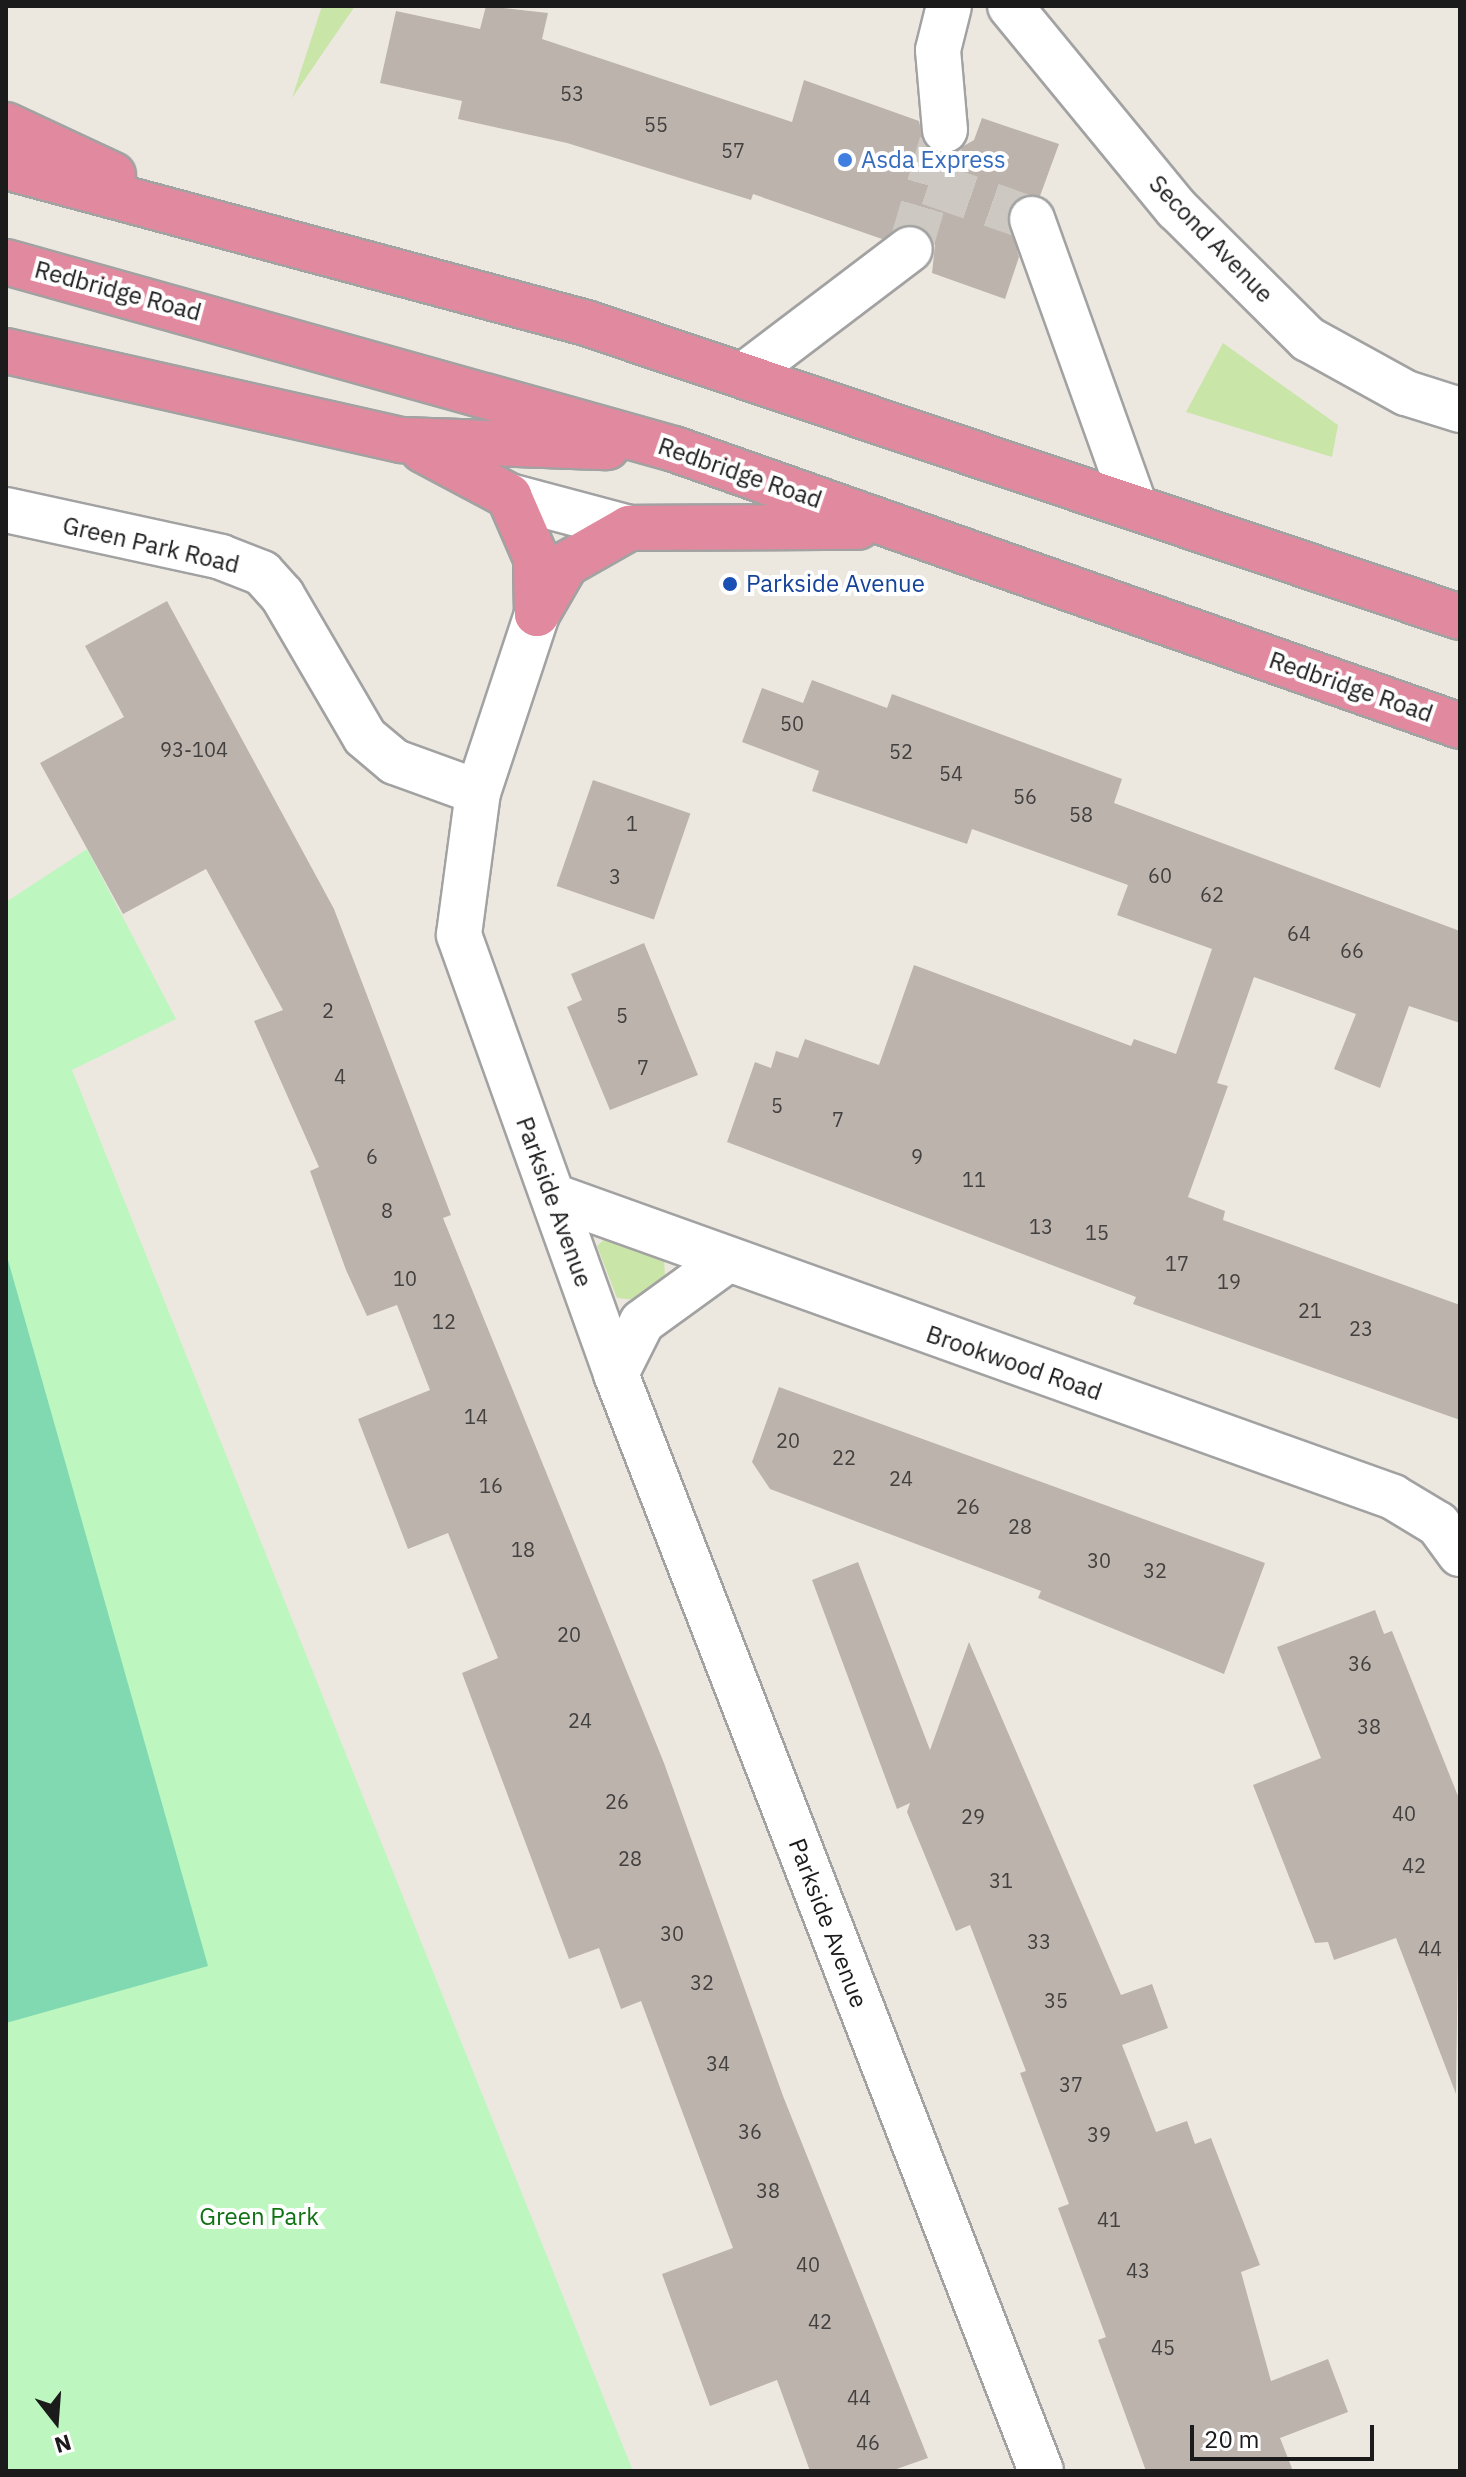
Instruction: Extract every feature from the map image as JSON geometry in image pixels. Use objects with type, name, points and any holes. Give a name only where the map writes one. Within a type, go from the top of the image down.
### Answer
[{"type":"highway","points":[[6,125],[205,219]]},
{"type":"highway","points":[[6,167],[205,219],[744,375],[1134,504],[1460,617]]},
{"type":"highway","name":"Redbridge Road","points":[[6,262],[674,449],[1460,726]]},
{"type":"highway","points":[[6,351],[402,440],[674,449]]},
{"type":"highway","points":[[402,440],[509,496],[536,558],[537,614]]},
{"type":"highway","points":[[537,614],[566,564],[629,528],[896,527]]},
{"type":"street","points":[[945,130],[938,50],[949,6]]},
{"type":"street","name":"Second Avenue","points":[[1010,6],[1177,209],[1308,339],[1406,393],[1460,410]]},
{"type":"street","points":[[1032,219],[1134,504]]},
{"type":"street","points":[[744,375],[910,249]]},
{"type":"street","points":[[509,496],[629,528]]},
{"type":"street","name":"Green Park Road","points":[[6,510],[221,557],[262,573],[282,595],[365,737],[395,762],[478,792]]},
{"type":"street","name":"Parkside Avenue","points":[[537,614],[478,792],[459,935],[616,1374],[1041,2471]]},
{"type":"street","name":"Brookwood Road","points":[[553,1196],[726,1261],[1393,1497],[1438,1524],[1460,1554]]},
{"type":"street","points":[[616,1374],[642,1322],[726,1261]]},
{"type":"green space","points":[[322,6],[355,6],[292,98]]},
{"type":"green space","points":[[1223,343],[1338,425],[1332,457],[1186,412]]},
{"type":"green space","name":"Green Park","points":[[87,849],[176,1019],[72,1070],[633,2471],[6,2471],[6,902]]},
{"type":"green space","points":[[608,1236],[664,1255],[665,1278],[637,1300],[617,1298],[597,1246]]},
{"type":"green space","points":[[6,1253],[208,1966],[6,2023]]},
{"type":"building","points":[[486,6],[548,13],[542,39],[792,122],[804,80],[919,121],[924,144],[935,153],[948,155],[974,140],[982,118],[1059,144],[1040,196],[1023,196],[1008,214],[1019,257],[1005,299],[932,273],[935,245],[919,226],[882,239],[753,194],[751,200],[567,143],[458,119],[462,101],[380,83],[396,11],[480,29]]},
{"type":"building","points":[[167,601],[334,909],[451,1215],[443,1218],[664,1763],[783,2096],[928,2458],[891,2471],[810,2471],[777,2380],[710,2406],[662,2274],[733,2248],[641,2001],[621,2009],[599,1948],[569,1959],[462,1673],[498,1658],[448,1533],[408,1549],[358,1419],[430,1390],[397,1305],[367,1316],[346,1270],[310,1171],[319,1167],[254,1021],[283,1010],[206,869],[123,914],[40,763],[124,717],[85,646]]},
{"type":"building","points":[[812,680],[887,708],[892,694],[1122,779],[1114,803],[1460,931],[1460,1023],[1409,1006],[1380,1088],[1334,1069],[1356,1014],[1254,977],[1217,1083],[1228,1086],[1188,1197],[1225,1211],[1223,1220],[1460,1305],[1460,1420],[1133,1304],[1136,1297],[727,1142],[755,1062],[771,1068],[776,1051],[798,1058],[805,1039],[879,1065],[914,965],[1131,1046],[1134,1039],[1176,1054],[1212,949],[1117,915],[1128,885],[972,829],[967,844],[812,791],[819,771],[742,742],[762,688],[803,703]]},
{"type":"building","points":[[593,780],[690,814],[654,919],[557,886]]},
{"type":"building","points":[[644,943],[698,1075],[610,1110],[567,1007],[582,1000],[571,974]]},
{"type":"building","points":[[779,1387],[1265,1563],[1224,1674],[1038,1598],[1041,1591],[770,1489],[752,1462]]},
{"type":"building","points":[[858,1562],[930,1750],[969,1642],[1121,1995],[1152,1984],[1168,2028],[1122,2045],[1156,2132],[1187,2121],[1195,2144],[1211,2138],[1260,2265],[1241,2272],[1271,2381],[1328,2359],[1348,2412],[1280,2438],[1293,2471],[1146,2471],[1098,2340],[1106,2337],[1058,2208],[1069,2204],[1020,2073],[1026,2071],[970,1925],[956,1931],[907,1812],[910,1803],[897,1809],[812,1580]]},
{"type":"building","points":[[1375,1610],[1384,1634],[1392,1631],[1460,1801],[1456,2094],[1396,1938],[1334,1960],[1328,1942],[1315,1943],[1253,1785],[1321,1758],[1277,1647]]},
{"type":"tunnel","points":[[910,249],[945,130]]},
{"type":"tunnel","points":[[929,183],[1032,219]]},
{"type":"place","name":"Asda Express","points":[[845,160]]},
{"type":"place","name":"Parkside Avenue","points":[[730,584]]}]
